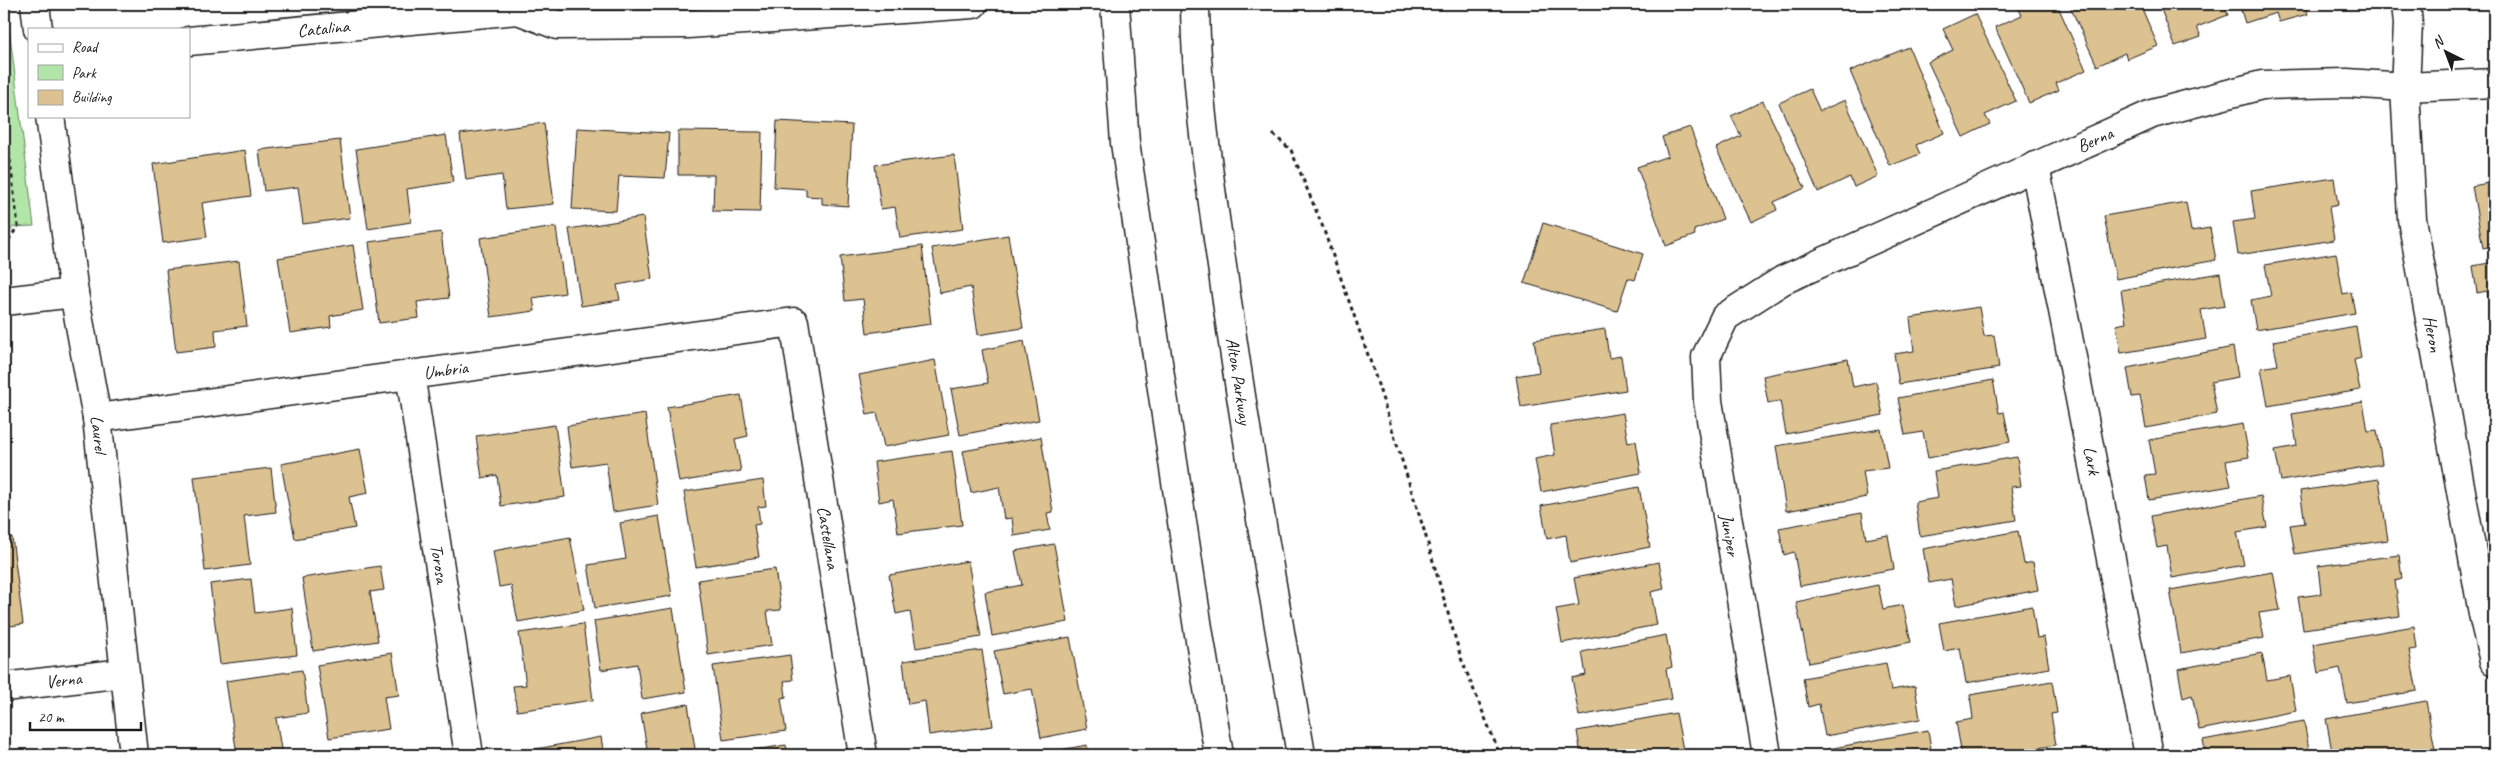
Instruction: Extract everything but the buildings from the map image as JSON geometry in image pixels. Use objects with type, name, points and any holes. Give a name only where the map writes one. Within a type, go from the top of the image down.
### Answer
[{"type":"street","points":[[35,4],[38,28]]},
{"type":"street","name":"Catalina","points":[[190,41],[528,7],[558,25],[688,24],[973,4]]},
{"type":"street","points":[[1115,4],[1125,143],[1219,755]]},
{"type":"street","name":"Alton Parkway","points":[[1195,4],[1195,54],[1222,271],[1236,369],[1301,755]]},
{"type":"street","name":"Heron","points":[[2406,4],[2408,24],[2405,87],[2412,219],[2484,620],[2494,660]]},
{"type":"street","name":"Berna","points":[[1725,317],[1783,280],[2152,114],[2262,85],[2346,83],[2405,87],[2494,83]]},
{"type":"street","name":"Laurel","points":[[50,118],[74,293],[97,418],[134,755]]},
{"type":"street","name":"Lark","points":[[2035,166],[2149,755]]},
{"type":"street","points":[[4,301],[74,293]]},
{"type":"street","name":"Juniper","points":[[1725,317],[1706,357],[1708,401],[1767,755]]},
{"type":"street","name":"Umbria","points":[[97,418],[794,322]]},
{"type":"street","name":"Castellana","points":[[794,322],[863,755]]},
{"type":"street","name":"Torosa","points":[[410,374],[469,755]]},
{"type":"street","name":"Verna","points":[[4,687],[124,673]]},
{"type":"path","points":[[4,112],[18,226],[4,247]]},
{"type":"path","points":[[1272,134],[1291,150],[1322,225],[1388,416],[1424,530],[1460,658],[1500,755]]},
{"type":"green space","points":[[4,4],[6,4],[34,226],[13,227],[4,241]]}]
